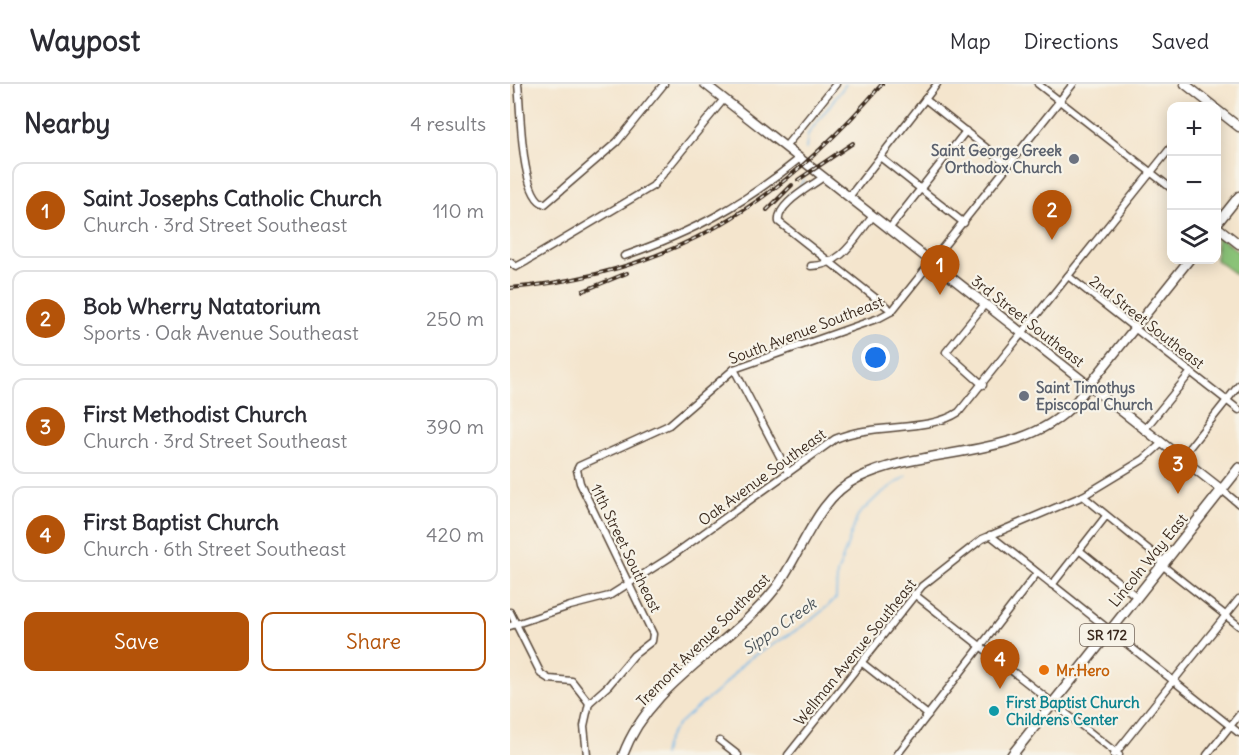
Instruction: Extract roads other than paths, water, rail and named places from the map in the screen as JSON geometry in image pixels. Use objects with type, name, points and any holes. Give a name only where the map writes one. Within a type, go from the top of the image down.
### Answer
[{"type":"main road","name":"Lincoln Way East","points":[[1012,755],[1239,468]]},
{"type":"street","points":[[518,84],[530,190],[540,203],[550,202],[617,142],[664,84]]},
{"type":"street","name":"3rd Street Southeast","points":[[705,84],[1222,490]]},
{"type":"street","points":[[785,147],[836,84]]},
{"type":"street","points":[[849,197],[937,84]]},
{"type":"street","points":[[1038,84],[1167,185]]},
{"type":"street","name":"South Avenue Southeast","points":[[577,470],[591,458],[669,425],[734,369],[879,318],[892,310],[964,223],[1073,84]]},
{"type":"street","points":[[1185,84],[1205,102]]},
{"type":"street","points":[[512,264],[652,186],[724,99]]},
{"type":"street","points":[[925,99],[1009,166]]},
{"type":"street","points":[[1221,114],[1239,127]]},
{"type":"street","points":[[889,229],[966,132]]},
{"type":"street","name":"Oak Avenue Southeast","points":[[513,625],[570,606],[603,599],[630,584],[828,443],[845,434],[866,429],[935,422],[951,417],[983,385],[1167,152]]},
{"type":"street","points":[[880,157],[964,223]]},
{"type":"street","points":[[624,256],[672,238],[740,204],[800,158]]},
{"type":"street","points":[[823,177],[784,208],[779,220],[786,230],[892,310]]},
{"type":"street","points":[[1221,219],[1239,196]]},
{"type":"street","points":[[811,266],[832,263],[841,257],[873,216]]},
{"type":"street","points":[[1221,229],[1239,244]]},
{"type":"street","name":"Tremont Avenue Southeast","points":[[622,755],[631,736],[661,696],[775,589],[826,507],[846,486],[879,470],[1028,435],[1062,417],[1186,264]]},
{"type":"street","name":"2nd Street Southeast","points":[[1068,276],[1239,410]]},
{"type":"street","points":[[983,385],[946,352],[985,304]]},
{"type":"street","points":[[734,369],[788,472]]},
{"type":"street","points":[[1144,430],[1191,372]]},
{"type":"street","points":[[1181,458],[1239,385]]},
{"type":"street","name":"Wellman Avenue Southeast","points":[[788,755],[914,594],[990,535],[1026,522],[1083,496],[1144,459],[1162,443]]},
{"type":"street","name":"11th Street Southeast","points":[[577,470],[584,491],[652,629],[654,638],[589,703]]},
{"type":"street","points":[[1222,490],[1239,504]]},
{"type":"street","points":[[1083,496],[1239,626]]},
{"type":"street","points":[[1052,585],[1106,516]]},
{"type":"street","points":[[990,535],[1239,733]]},
{"type":"street","points":[[1079,550],[1137,597]]},
{"type":"street","points":[[897,755],[1037,573]]},
{"type":"street","points":[[914,594],[1116,754],[1239,599]]},
{"type":"street","points":[[510,612],[513,625],[541,674],[549,679],[572,681],[589,703],[584,726],[587,755]]},
{"type":"street","points":[[861,662],[928,715]]},
{"type":"street","points":[[1207,755],[1239,715]]},
{"type":"street","points":[[720,741],[738,755]]},
{"type":"waterway","name":"Sippo Creek","points":[[806,149],[808,134],[846,84]]},
{"type":"waterway","name":"Sippo Creek","points":[[787,196],[799,188],[804,179]]},
{"type":"waterway","name":"Sippo Creek","points":[[663,755],[666,744],[678,725],[721,688],[746,661],[806,624],[836,598],[837,574],[858,515],[880,494],[906,476]]},
{"type":"railway","points":[[510,288],[568,280],[622,267],[671,249],[718,226],[761,198],[803,165],[843,127],[882,84]]},
{"type":"railway","points":[[798,180],[853,143]]},
{"type":"railway","points":[[767,210],[792,185]]},
{"type":"railway","points":[[583,291],[627,273]]},
{"type":"place","name":"Saint George Greek Orthodox Church","points":[[1074,159]]},
{"type":"place","name":"Bob Wherry Natatorium","points":[[1052,240]]},
{"type":"place","name":"Saint Josephs Catholic Church","points":[[940,295]]},
{"type":"place","name":"Saint Timothys Episcopal Church","points":[[1024,396]]},
{"type":"place","name":"First Methodist Church","points":[[1178,494]]},
{"type":"place","name":"Mr.Hero","points":[[1044,670]]},
{"type":"place","name":"First Baptist Church","points":[[1000,689]]},
{"type":"place","name":"First Baptist Church Childrens Center","points":[[994,711]]}]
